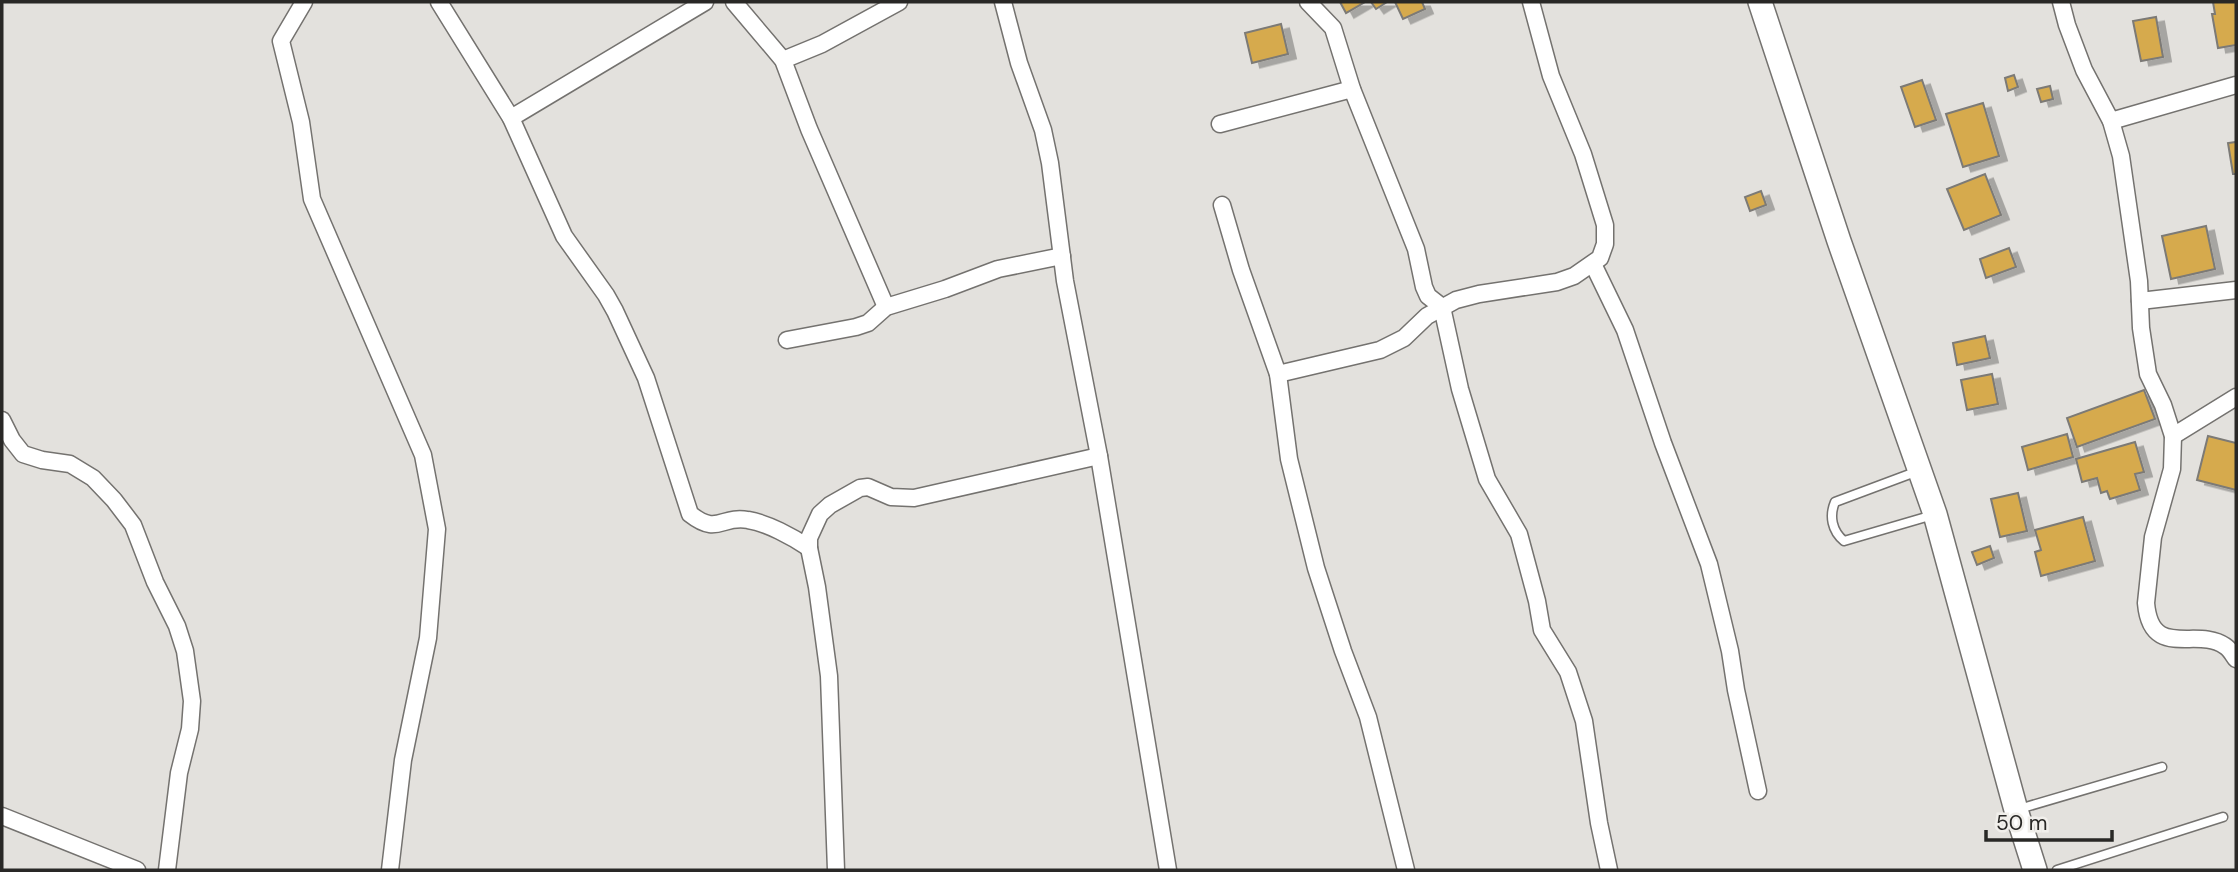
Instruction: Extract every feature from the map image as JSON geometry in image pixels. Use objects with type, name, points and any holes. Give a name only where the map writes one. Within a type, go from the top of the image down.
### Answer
[{"type":"main road","points":[[1760,2],[1839,241],[1935,514],[2035,870]]},
{"type":"street","points":[[304,2],[281,41],[301,122],[313,199],[423,455],[437,529],[428,639],[403,760],[390,870]]},
{"type":"street","points":[[439,2],[511,118],[564,236],[606,295],[637,358],[690,514],[708,525],[735,519],[748,520],[792,537],[808,548]]},
{"type":"street","points":[[511,118],[705,2]]},
{"type":"street","points":[[734,2],[783,60],[809,129],[886,307]]},
{"type":"street","points":[[783,60],[822,44],[900,2]]},
{"type":"street","points":[[1003,2],[1019,63],[1043,130],[1050,163],[1062,256],[1099,456],[1168,870]]},
{"type":"street","points":[[1308,2],[1332,28],[1352,89],[1416,249],[1427,296],[1442,307],[1460,389],[1487,479],[1518,534],[1537,601],[1542,630],[1568,672],[1584,721],[1609,870]]},
{"type":"street","points":[[1278,374],[1380,350],[1404,338],[1418,323],[1456,300],[1557,282],[1574,276],[1600,258],[1605,244],[1605,225],[1583,154],[1551,76],[1531,2]]},
{"type":"street","points":[[2061,2],[2084,70],[2111,121],[2120,156],[2139,281],[2141,328],[2148,374],[2163,405],[2173,436],[2172,469],[2153,537],[2146,603],[2149,622],[2157,633],[2167,637],[2219,643],[2229,649],[2236,659]]},
{"type":"street","points":[[2111,121],[2236,86]]},
{"type":"street","points":[[1220,124],[1352,89]]},
{"type":"street","points":[[1222,205],[1241,270],[1278,374],[1289,459],[1312,554],[1368,717],[1406,870]]},
{"type":"street","points":[[787,340],[868,323],[886,307],[998,269],[1062,256]]},
{"type":"street","points":[[1593,264],[1625,330],[1658,430],[1709,564],[1730,651],[1758,792]]},
{"type":"street","points":[[2140,301],[2236,290]]},
{"type":"street","points":[[2173,436],[2236,397]]},
{"type":"street","points":[[2,420],[23,454],[70,464],[93,478],[114,500],[133,525],[155,582],[177,626],[185,650],[192,701],[190,729],[179,773],[167,870]]},
{"type":"street","points":[[836,870],[829,676],[817,587],[808,548],[813,525],[830,505],[860,488],[868,487],[898,499],[914,498],[1099,456]]},
{"type":"street","points":[[2,816],[137,870]]},
{"type":"lane","points":[[1921,470],[1835,502],[1831,515],[1834,528],[1844,541],[1935,514]]},
{"type":"lane","points":[[2016,810],[2162,767]]},
{"type":"lane","points":[[2057,870],[2223,817]]},
{"type":"building","points":[[1340,2],[1365,2],[1346,13]]},
{"type":"building","points":[[1371,2],[1387,2],[1376,9]]},
{"type":"building","points":[[1395,2],[1422,2],[1425,9],[1403,19]]},
{"type":"building","points":[[2213,2],[2236,2],[2236,45],[2218,48],[2212,14],[2215,14]]},
{"type":"building","points":[[2156,17],[2163,57],[2141,61],[2133,21]]},
{"type":"building","points":[[1281,24],[1288,54],[1252,63],[1245,33]]},
{"type":"building","points":[[2014,75],[2018,87],[2008,91],[2005,78]]},
{"type":"building","points":[[1922,80],[1936,120],[1915,127],[1901,87]]},
{"type":"building","points":[[2050,86],[2053,99],[2041,102],[2037,89]]},
{"type":"building","points":[[1983,103],[1999,156],[1963,167],[1946,114]]},
{"type":"building","points":[[2236,142],[2236,174],[2233,174],[2228,143]]},
{"type":"building","points":[[1985,174],[2001,215],[1964,230],[1947,189]]},
{"type":"building","points":[[1761,191],[1766,205],[1750,211],[1745,197]]},
{"type":"building","points":[[2206,226],[2215,269],[2171,279],[2162,236]]},
{"type":"building","points":[[2009,248],[2016,267],[1986,278],[1980,259]]},
{"type":"building","points":[[1985,336],[1990,358],[1957,365],[1953,343]]},
{"type":"building","points":[[1992,374],[1998,404],[1967,410],[1961,380]]},
{"type":"building","points":[[2144,390],[2155,419],[2077,447],[2067,418]]},
{"type":"building","points":[[2067,434],[2073,457],[2028,470],[2022,447]]},
{"type":"building","points":[[2208,436],[2236,443],[2236,490],[2197,480]]},
{"type":"building","points":[[2135,442],[2144,472],[2135,474],[2140,490],[2110,499],[2107,491],[2101,493],[2097,478],[2082,482],[2076,459]]},
{"type":"building","points":[[2018,493],[2027,531],[2000,537],[1991,499]]},
{"type":"building","points":[[2083,517],[2095,561],[2041,576],[2035,552],[2041,550],[2035,530]]},
{"type":"building","points":[[1990,546],[1994,558],[1977,565],[1972,552]]}]
